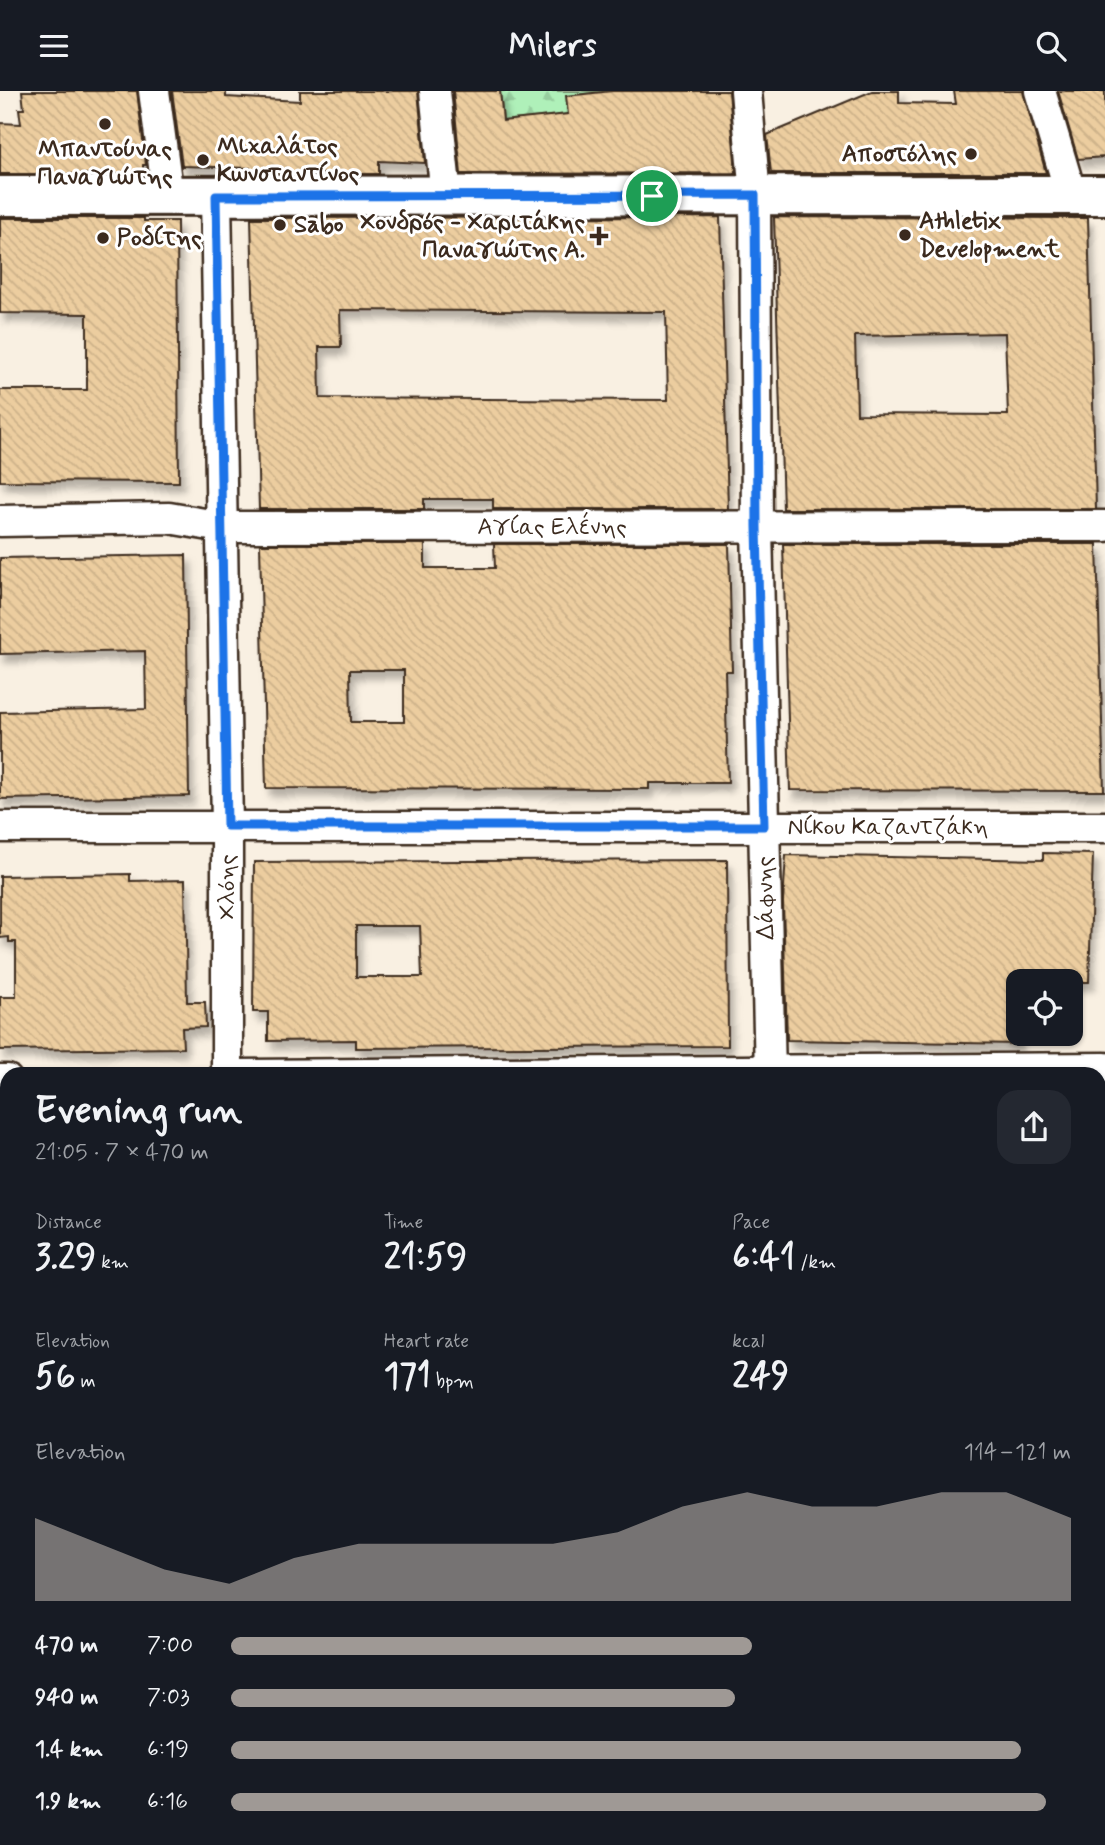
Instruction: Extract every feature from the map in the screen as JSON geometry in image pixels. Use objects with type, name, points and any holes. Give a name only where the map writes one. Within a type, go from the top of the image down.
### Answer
[{"type":"street","points":[[154,91],[167,196]]},
{"type":"street","points":[[435,91],[446,196]]},
{"type":"street","name":"Δάφνης","points":[[746,91],[755,195],[757,527],[770,1067]]},
{"type":"street","points":[[0,196],[1088,195],[1040,91]]},
{"type":"street","name":"Χλόης","points":[[216,196],[227,826],[227,1067]]},
{"type":"street","name":"Αγίας Ελένης","points":[[0,521],[169,518],[222,527],[1105,526]]},
{"type":"street","name":"Νίκου Καζαντζάκη","points":[[0,827],[1105,827]]},
{"type":"green space","points":[[500,91],[612,91],[567,96],[568,114],[503,121]]},
{"type":"building","points":[[22,91],[137,91],[146,165],[143,165],[143,174],[0,174],[0,123],[21,124],[19,109],[24,109]]},
{"type":"building","points":[[172,91],[226,91],[226,97],[300,101],[300,91],[418,91],[425,163],[379,161],[379,174],[250,174],[250,168],[182,166]]},
{"type":"building","points":[[453,91],[500,91],[503,121],[568,114],[566,96],[612,91],[729,91],[736,173],[461,174]]},
{"type":"building","points":[[872,91],[899,91],[899,103],[956,104],[954,91],[1023,91],[1046,173],[771,173],[767,135]]},
{"type":"building","points":[[1058,91],[1105,91],[1105,157],[1078,159]]},
{"type":"building","points":[[720,217],[728,509],[493,509],[493,499],[424,499],[424,509],[259,509],[251,218]],"holes":[[[340,310],[666,312],[668,400],[320,398],[319,347],[341,347]]]},
{"type":"building","points":[[774,217],[1088,218],[1096,509],[783,509]],"holes":[[[1005,333],[1008,415],[857,414],[855,336]]]},
{"type":"building","points":[[0,218],[144,218],[144,221],[177,221],[179,482],[0,481],[0,390],[87,390],[87,314],[0,313]]},
{"type":"building","points":[[260,544],[425,544],[425,568],[495,568],[494,544],[729,544],[732,671],[725,671],[728,783],[649,783],[649,789],[266,788]],"holes":[[[350,670],[404,670],[404,722],[351,722]]]},
{"type":"building","points":[[783,544],[1097,544],[1104,791],[790,790]]},
{"type":"building","points":[[186,555],[189,796],[0,799],[0,712],[146,709],[145,651],[0,654],[0,558]]},
{"type":"building","points":[[1043,853],[1093,854],[1089,982],[1083,982],[1083,969],[1006,969],[1006,1044],[787,1040],[783,902],[786,855],[1043,860]]},
{"type":"building","points":[[727,860],[728,1046],[356,1048],[356,1040],[268,1041],[268,1012],[253,1012],[254,862]],"holes":[[[356,926],[420,926],[422,977],[356,977]]]},
{"type":"building","points":[[130,874],[130,881],[185,880],[187,1002],[205,1002],[206,1027],[182,1028],[183,1048],[0,1050],[0,997],[16,997],[16,942],[9,942],[9,937],[0,938],[0,876]]},
{"type":"place","name":"Μπαντούνας Παναγιώτης","points":[[105,124]]},
{"type":"place","name":"Αποστόλης","points":[[971,154]]},
{"type":"place","name":"Μιχαλάτος Κωνσταντίνος","points":[[203,160]]},
{"type":"place","name":"Sabo","points":[[280,225]]},
{"type":"place","name":"Athletix Development","points":[[905,235]]},
{"type":"place","name":"Χονδρός - Χαριτάκης Παναγιώτης Α.","points":[[599,236]]},
{"type":"place","name":"Ροδίτης","points":[[103,238]]},
{"type":"route","points":[[755,195],[757,527],[764,826],[227,826],[216,196],[652,196],[755,195]]}]
